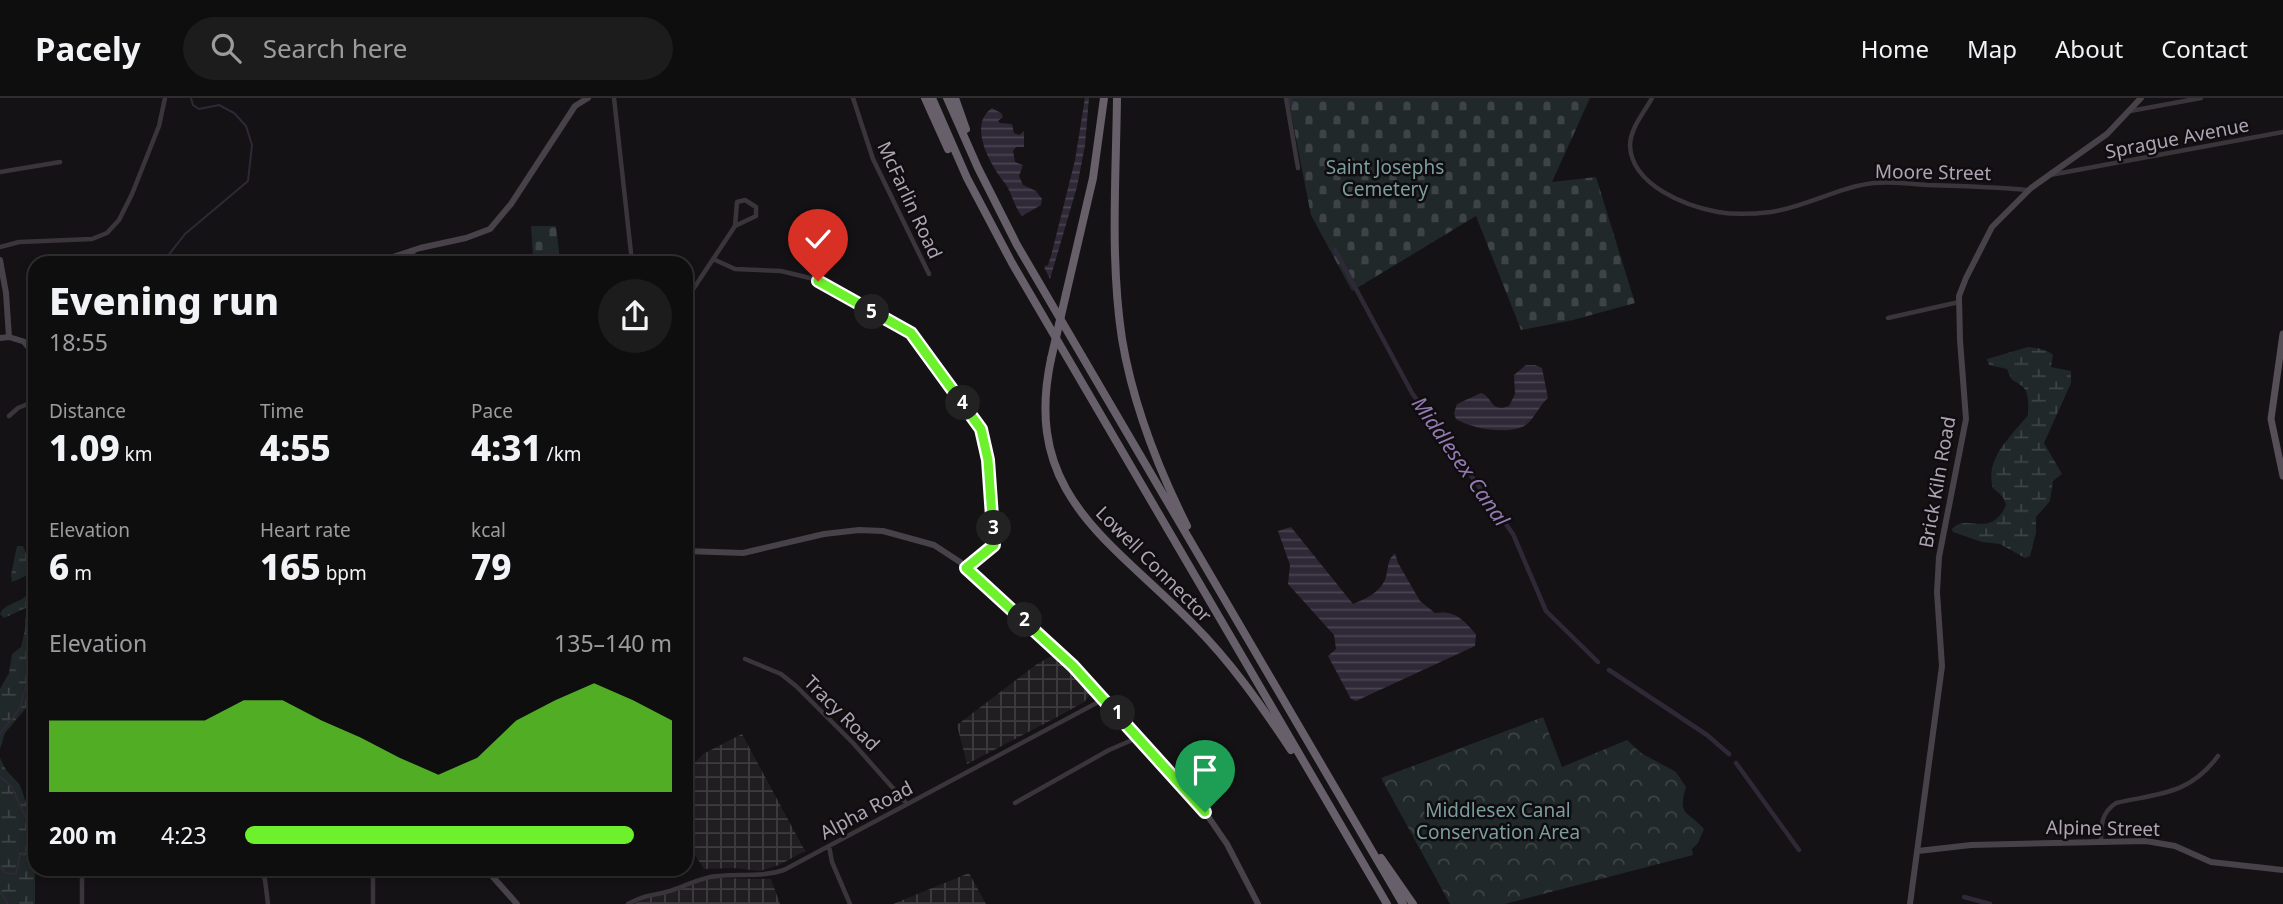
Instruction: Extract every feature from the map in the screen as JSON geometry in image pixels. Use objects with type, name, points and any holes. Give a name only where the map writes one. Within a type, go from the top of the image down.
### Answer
[{"type":"highway","points":[[925,98],[949,152],[1387,904]]},
{"type":"highway","points":[[932,98],[981,207]]},
{"type":"highway","points":[[947,98],[978,168],[1017,245],[1403,904]]},
{"type":"highway","points":[[955,98],[978,168]]},
{"type":"highway","name":"Lowell Connector","points":[[1104,98],[1093,178],[1051,359],[1045,397],[1046,425],[1056,466],[1073,502],[1098,534],[1222,654],[1262,707],[1334,813]]},
{"type":"highway","points":[[1117,98],[1115,257],[1125,353],[1135,399],[1154,453],[1214,582]]},
{"type":"highway","points":[[1343,802],[1413,904]]},
{"type":"main road","points":[[2283,334],[2271,419],[2280,450],[2283,476]]},
{"type":"street","points":[[0,247],[19,242],[92,239],[107,233],[119,220],[132,194],[159,126],[165,98]]},
{"type":"street","points":[[396,256],[490,229],[512,204],[575,106],[588,98]]},
{"type":"street","points":[[614,98],[631,256]]},
{"type":"street","name":"McFarlin Road","points":[[853,98],[873,159],[929,274]]},
{"type":"street","points":[[1286,98],[1298,168]]},
{"type":"street","name":"Moore Street","points":[[1652,98],[1635,125],[1630,144],[1633,162],[1639,173],[1675,197],[1718,212],[1746,214],[1774,211],[1848,189],[1882,183],[2029,190]]},
{"type":"street","name":"Brick Kiln Road","points":[[1910,904],[1942,666],[1937,592],[1940,549],[1966,419],[1959,302],[1966,278],[1992,227],[2029,190],[2108,134],[2141,98]]},
{"type":"street","points":[[2129,111],[2201,98]]},
{"type":"street","name":"Sprague Avenue","points":[[2049,175],[2283,132]]},
{"type":"street","points":[[2073,158],[2076,171]]},
{"type":"street","points":[[0,172],[60,162]]},
{"type":"street","points":[[693,289],[735,226],[737,202],[745,200],[756,207],[756,216],[735,226]]},
{"type":"street","points":[[412,250],[414,256]]},
{"type":"street","points":[[713,259],[735,269],[781,271],[814,279],[911,333],[981,429],[985,442],[994,545],[966,568]]},
{"type":"street","points":[[0,260],[6,293],[9,337]]},
{"type":"street","points":[[1888,318],[1959,302]]},
{"type":"street","points":[[0,338],[9,337],[28,342]]},
{"type":"street","points":[[24,341],[28,346]]},
{"type":"street","points":[[2273,396],[2282,398]]},
{"type":"street","points":[[9,416],[28,404]]},
{"type":"street","points":[[693,551],[743,553],[824,534],[859,530],[883,531],[934,545],[966,568],[1060,653],[1139,737],[1205,812],[1227,844],[1258,904]]},
{"type":"street","name":"Tracy Road","points":[[745,659],[781,674],[796,686],[853,743],[907,804]]},
{"type":"street","name":"Alpha Road","points":[[628,904],[645,895],[673,890],[703,878],[772,874],[1104,699]]},
{"type":"street","points":[[1015,803],[1088,761],[1139,737]]},
{"type":"street","points":[[2101,843],[2101,821],[2110,807],[2116,803],[2175,791],[2203,775],[2218,756]]},
{"type":"street","name":"Alpine Street","points":[[1919,851],[1971,845],[2161,843],[2212,862],[2283,870]]},
{"type":"street","points":[[829,845],[832,862],[850,904]]},
{"type":"street","points":[[80,876],[82,904]]},
{"type":"street","points":[[264,876],[268,904]]},
{"type":"street","points":[[373,876],[373,904]]},
{"type":"street","points":[[492,876],[515,903]]},
{"type":"shaded area","points":[[1085,98],[1089,98],[1085,145],[1077,187],[1050,279],[1044,267],[1048,265],[1051,256],[1075,160]]},
{"type":"shaded area","points":[[992,108],[1001,113],[1003,117],[998,121],[1000,123],[1012,124],[1014,133],[1019,135],[1024,131],[1024,147],[1016,147],[1013,151],[1015,162],[1023,165],[1019,176],[1023,185],[1036,191],[1042,199],[1041,205],[1022,216],[993,166],[981,135],[985,115]]},
{"type":"shaded area","points":[[1526,365],[1542,368],[1548,398],[1527,424],[1512,430],[1492,430],[1456,419],[1454,413],[1457,404],[1481,393],[1495,406],[1509,406],[1515,394],[1514,375]]},
{"type":"shaded area","points":[[1291,527],[1353,604],[1379,589],[1385,580],[1390,559],[1395,553],[1420,601],[1435,613],[1448,613],[1463,620],[1476,634],[1475,646],[1356,701],[1351,699],[1328,656],[1336,649],[1334,635],[1288,584],[1290,565],[1278,531]]},
{"type":"shaded area","points":[[1055,654],[1090,690],[1090,695],[1084,702],[967,764],[957,725],[1037,664]]},
{"type":"shaded area","points":[[742,734],[805,851],[779,865],[760,871],[704,869],[693,852],[693,765],[703,754]]},
{"type":"shaded area","points":[[969,873],[986,904],[893,904]]},
{"type":"shaded area","points":[[715,878],[771,879],[780,904],[634,904],[648,897],[670,894]]},
{"type":"green space","name":"Saint Josephs Cemetery","points":[[1288,98],[1590,98],[1552,182],[1596,177],[1635,303],[1573,320],[1521,330],[1476,216],[1352,291],[1311,215]]},
{"type":"green space","points":[[531,226],[556,226],[560,256],[533,256]]},
{"type":"green space","points":[[2028,347],[2045,350],[2053,355],[2051,367],[2071,371],[2071,383],[2044,443],[2062,474],[2053,481],[2050,501],[2036,517],[2036,533],[2030,556],[2025,558],[2000,544],[1982,542],[1953,532],[1952,529],[1964,523],[1993,521],[2006,505],[2003,497],[1993,488],[1992,467],[2001,448],[2028,415],[2028,400],[2025,389],[2011,379],[2007,369],[1989,365],[1987,359]]},
{"type":"green space","points":[[17,546],[23,546],[28,558],[28,575],[12,582]]},
{"type":"green space","points":[[28,593],[28,607],[4,618],[0,614],[6,607]]},
{"type":"green space","points":[[28,617],[28,704],[5,733],[0,749],[0,689],[9,673],[12,654],[21,647],[25,618]]},
{"type":"green space","name":"Middlesex Canal Conservation Area","points":[[1543,717],[1562,767],[1627,740],[1641,753],[1676,772],[1686,787],[1684,808],[1704,829],[1692,849],[1693,855],[1505,904],[1450,904],[1381,778]]},
{"type":"green space","points":[[0,758],[6,770],[20,785],[28,808],[28,876],[35,876],[35,904],[0,904]]},
{"type":"waterway","points":[[168,256],[185,234],[248,181],[252,145],[246,126],[234,113],[219,105],[199,109],[193,105],[191,98]]},
{"type":"waterway","name":"Middlesex Canal","points":[[1290,98],[1291,103]]},
{"type":"waterway","name":"Middlesex Canal","points":[[1335,250],[1412,393],[1513,534],[1546,611],[1598,662]]},
{"type":"waterway","name":"Middlesex Canal","points":[[1609,670],[1707,735],[1729,754]]},
{"type":"waterway","points":[[0,734],[20,708],[28,679]]},
{"type":"waterway","name":"Middlesex Canal","points":[[1736,763],[1799,850]]},
{"type":"waterway","points":[[0,777],[11,786],[28,822]]},
{"type":"waterway","points":[[0,866],[5,873],[16,874],[20,855],[28,851]]},
{"type":"waterway","points":[[0,891],[8,904]]},
{"type":"waterway","name":"Middlesex Canal","points":[[1964,897],[1990,904]]},
{"type":"route","points":[[818,281],[911,333],[981,429],[988,460],[994,545],[966,568],[1073,666],[1205,812]]}]
